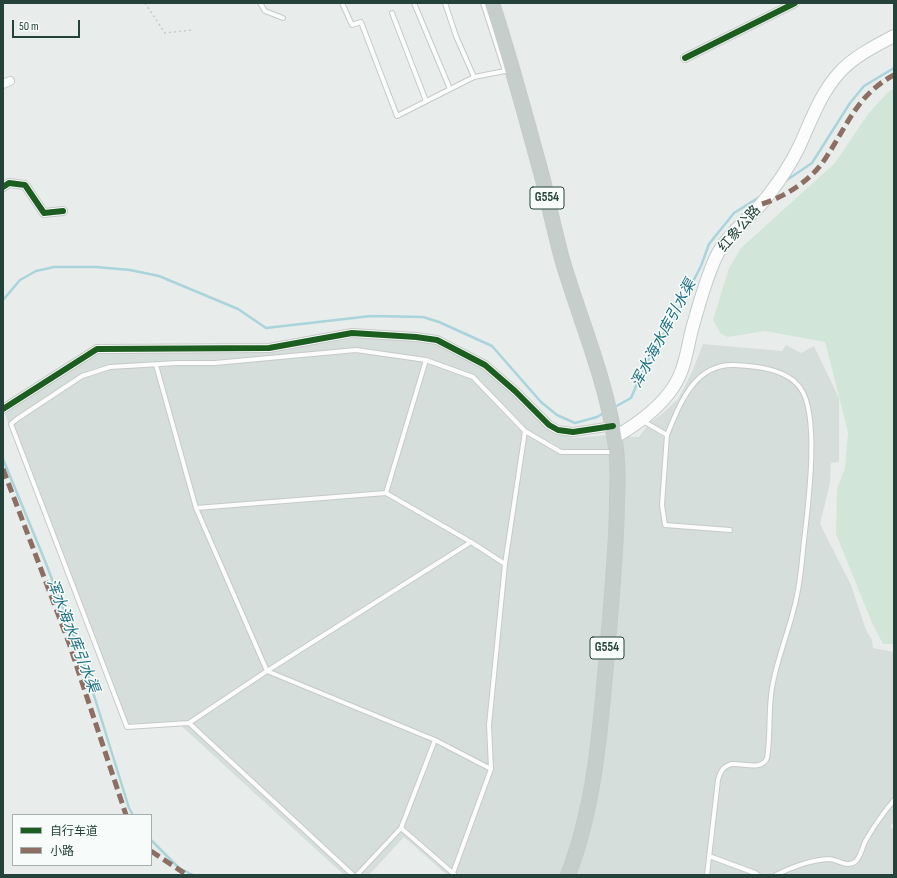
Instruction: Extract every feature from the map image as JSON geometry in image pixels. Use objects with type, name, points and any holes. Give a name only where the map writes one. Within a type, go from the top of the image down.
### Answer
[{"type":"highway","name":"G554","points":[[492,3],[509,72],[542,178],[563,261],[605,392],[617,452],[615,554],[598,735],[585,818],[579,844],[568,875]]},
{"type":"main road","name":"红象公路","points":[[613,427],[641,419],[668,395],[679,377],[700,304],[718,254],[729,238],[754,213],[769,195],[797,150],[822,97],[839,72],[853,60],[894,36]]},
{"type":"street","points":[[685,58],[795,3]]},
{"type":"street","points":[[3,188],[9,183],[25,185],[44,213],[63,211]]},
{"type":"street","points":[[3,409],[98,349],[269,348],[352,333],[416,337],[436,340],[485,365],[515,391],[549,425],[558,430],[573,432],[613,427]]},
{"type":"lane","points":[[260,3],[265,11],[283,18]]},
{"type":"lane","points":[[342,3],[352,25],[361,22],[397,116],[474,77],[509,72],[483,3]]},
{"type":"lane","points":[[414,3],[450,89]]},
{"type":"lane","points":[[445,3],[456,36],[474,77]]},
{"type":"lane","points":[[392,13],[426,101]]},
{"type":"lane","points":[[471,542],[267,671],[189,723],[127,727],[11,424],[17,418],[82,376],[110,367],[215,363],[356,350],[426,360],[473,377],[525,431],[561,452],[617,452]]},
{"type":"lane","points":[[386,493],[426,360]]},
{"type":"lane","points":[[156,365],[196,508],[267,671],[435,740],[491,769]]},
{"type":"lane","points":[[707,875],[718,780],[722,770],[728,765],[732,764],[760,765],[765,763],[767,758],[772,688],[794,608],[799,583],[809,479],[811,442],[810,419],[808,404],[804,394],[791,378],[772,371],[749,366],[722,366],[713,368],[706,372],[696,381],[683,401],[667,435],[662,505],[665,525],[730,530]]},
{"type":"lane","points":[[641,419],[667,435]]},
{"type":"lane","points":[[401,828],[454,874],[491,769],[489,725],[505,564],[525,431]]},
{"type":"lane","points":[[196,508],[386,493],[471,542],[505,564]]},
{"type":"lane","points":[[189,723],[353,875]]},
{"type":"lane","points":[[357,875],[401,828],[435,740]]},
{"type":"lane","points":[[776,875],[804,863],[831,859],[845,864],[856,861],[866,841],[894,800]]},
{"type":"lane","points":[[709,856],[758,875]]},
{"type":"path","points":[[145,3],[165,33],[192,30]]},
{"type":"shaded area","points":[[362,337],[435,343],[489,372],[547,429],[574,438],[606,435],[639,437],[649,423],[662,414],[678,399],[692,372],[703,344],[782,351],[786,345],[801,353],[814,346],[839,398],[839,462],[831,463],[830,483],[820,524],[851,585],[866,630],[872,640],[873,648],[894,652],[894,821],[890,827],[894,829],[894,875],[447,875],[404,837],[369,875],[344,875],[177,722],[124,724],[5,414],[97,352],[271,351]]},
{"type":"green space","points":[[894,89],[894,644],[883,644],[872,623],[836,534],[837,489],[845,468],[848,432],[825,342],[765,331],[728,337],[721,334],[713,320],[729,268],[741,248],[835,163],[868,114],[889,91]]},
{"type":"waterway","name":"浑水海水库引水渠","points":[[784,182],[812,163],[850,103],[864,86],[894,68]]},
{"type":"waterway","name":"浑水海水库引水渠","points":[[613,408],[631,398],[646,363],[682,303],[701,266],[709,244],[734,213],[761,196]]},
{"type":"waterway","name":"浑水海水库引水渠","points":[[3,300],[20,280],[36,271],[54,267],[96,267],[130,270],[159,276],[238,309],[266,328],[371,316],[423,317],[439,322],[492,346],[541,402],[557,415],[575,423],[597,417],[605,412]]},
{"type":"waterway","name":"浑水海水库引水渠","points":[[3,459],[45,561],[83,660],[129,808],[132,814]]},
{"type":"waterway","name":"浑水海水库引水渠","points":[[152,841],[179,868],[193,875]]},
{"type":"marked path","points":[[762,204],[781,196],[799,186],[807,179],[827,156],[848,121],[871,91],[894,75]]},
{"type":"marked path","points":[[3,469],[69,643],[126,814]]},
{"type":"marked path","points":[[152,852],[187,875]]},
{"type":"cycle path","points":[[685,58],[795,3]]},
{"type":"cycle path","points":[[3,187],[9,183],[25,185],[44,213],[63,211]]},
{"type":"cycle path","points":[[3,409],[97,349],[269,348],[352,333],[416,337],[437,340],[485,365],[515,391],[549,425],[558,430],[573,432],[613,426]]}]
